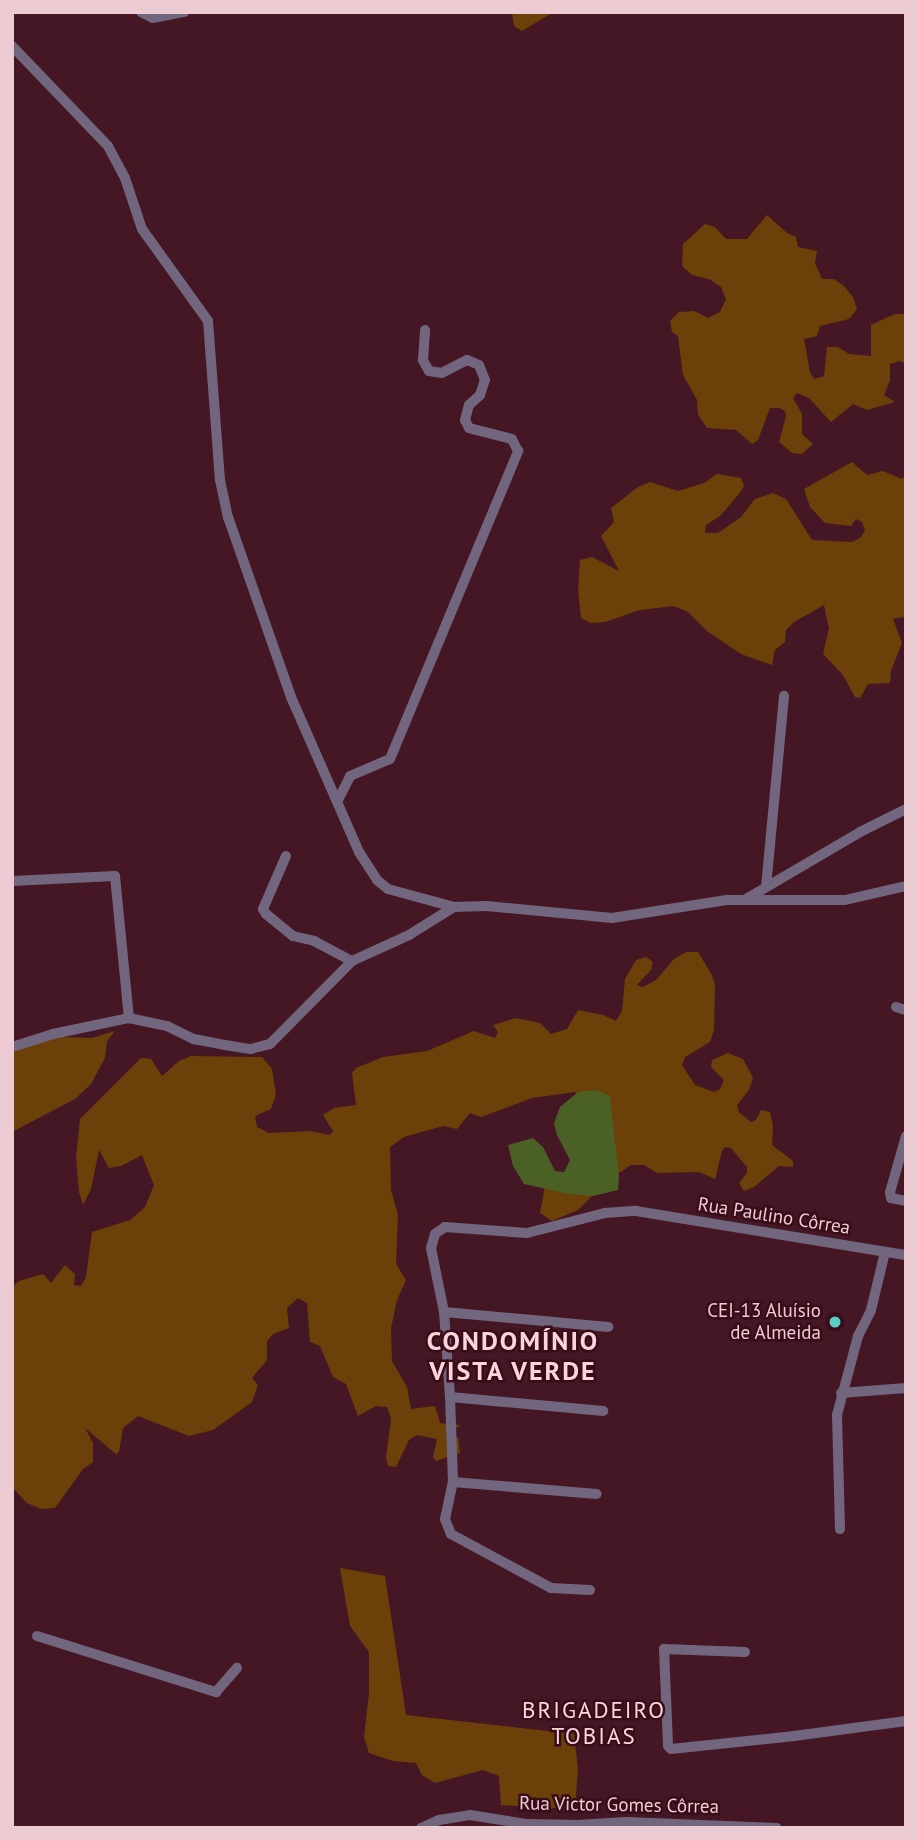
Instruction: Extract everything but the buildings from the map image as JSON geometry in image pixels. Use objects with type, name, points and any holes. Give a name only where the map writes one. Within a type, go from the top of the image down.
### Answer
[{"type":"street","points":[[141,12],[153,18],[184,12]]},
{"type":"street","points":[[12,46],[108,146],[125,178],[142,229],[208,321],[220,480],[228,517],[291,697],[359,852],[377,880],[397,891],[453,907],[486,906],[612,918],[746,899],[812,902],[845,900],[906,886]]},
{"type":"street","points":[[338,800],[350,776],[390,759],[518,451],[512,439],[469,428],[465,420],[469,405],[480,395],[485,380],[479,365],[467,360],[442,373],[429,371],[423,360],[425,330]]},
{"type":"street","points":[[766,887],[785,696]]},
{"type":"street","points":[[746,899],[860,832],[906,809]]},
{"type":"street","points":[[286,856],[263,909],[266,914],[293,936],[314,940],[352,961]]},
{"type":"street","points":[[12,881],[115,876],[129,1018]]},
{"type":"street","points":[[12,1047],[53,1034],[129,1018],[167,1026],[194,1039],[251,1049],[270,1044],[286,1031],[352,961],[409,935],[453,907]]},
{"type":"street","points":[[906,1136],[890,1192],[891,1198],[906,1201]]},
{"type":"street","name":"Rua Paulino Côrrea","points":[[444,1312],[431,1248],[439,1230],[445,1227],[527,1233],[605,1213],[636,1211],[906,1255]]},
{"type":"street","points":[[840,1529],[837,1415],[858,1336],[871,1310],[885,1252]]},
{"type":"street","points":[[590,1590],[551,1588],[451,1534],[445,1519],[453,1482],[444,1312],[608,1327]]},
{"type":"street","points":[[841,1393],[906,1388]]},
{"type":"street","points":[[450,1397],[603,1411]]},
{"type":"street","points":[[453,1482],[597,1494]]},
{"type":"street","points":[[37,1636],[216,1692],[237,1668]]},
{"type":"street","points":[[745,1652],[664,1649],[668,1746],[806,1735],[906,1721]]},
{"type":"street","name":"Rua Victor Gomes Côrrea","points":[[421,1828],[439,1820],[470,1815],[527,1824],[626,1822],[777,1828]]},
{"type":"shaded area","points":[[512,12],[554,12],[522,31],[514,26]]},
{"type":"shaded area","points":[[767,215],[787,233],[796,237],[798,247],[817,251],[815,263],[822,279],[834,279],[844,286],[853,297],[857,309],[849,319],[820,326],[817,336],[804,339],[810,372],[814,379],[824,376],[827,347],[838,347],[849,354],[871,356],[871,325],[895,314],[906,314],[906,364],[900,361],[890,364],[890,380],[884,395],[895,402],[867,410],[853,404],[831,422],[809,398],[797,393],[793,398],[802,414],[802,434],[813,444],[802,454],[792,453],[779,442],[786,416],[785,411],[779,408],[770,408],[758,440],[752,444],[736,430],[707,428],[698,415],[697,400],[683,375],[678,336],[672,332],[670,321],[679,312],[694,311],[708,318],[720,312],[726,299],[721,287],[709,279],[692,275],[682,266],[683,244],[705,224],[715,227],[726,239],[747,239]]},
{"type":"shaded area","points":[[852,462],[867,475],[883,471],[902,479],[906,475],[906,613],[905,617],[893,619],[902,643],[891,671],[890,683],[868,684],[860,698],[855,697],[843,675],[823,654],[829,629],[824,605],[794,622],[786,630],[785,642],[775,650],[772,665],[741,654],[707,631],[688,612],[674,606],[640,610],[605,622],[591,623],[581,618],[578,590],[580,560],[592,557],[619,571],[601,536],[614,522],[611,508],[638,487],[650,482],[678,491],[704,483],[717,474],[741,478],[744,486],[739,494],[720,516],[706,525],[705,533],[718,533],[741,517],[755,499],[773,493],[786,499],[812,540],[852,542],[860,538],[865,531],[862,522],[856,519],[851,526],[825,523],[810,507],[804,489]]},
{"type":"shaded area","points":[[686,952],[698,952],[712,975],[715,985],[714,1030],[710,1042],[685,1057],[682,1065],[695,1085],[714,1092],[720,1089],[724,1080],[711,1067],[712,1060],[728,1053],[743,1059],[753,1078],[749,1090],[737,1105],[739,1112],[751,1122],[756,1120],[761,1110],[770,1112],[773,1126],[772,1145],[793,1161],[793,1167],[779,1166],[754,1187],[744,1191],[739,1183],[747,1173],[747,1167],[731,1148],[725,1147],[722,1151],[715,1179],[699,1172],[657,1173],[644,1165],[631,1165],[608,1180],[578,1210],[552,1221],[540,1213],[545,1186],[589,1153],[587,1101],[575,1092],[532,1098],[481,1117],[470,1113],[457,1129],[443,1126],[404,1137],[390,1147],[391,1190],[398,1215],[396,1264],[406,1280],[397,1300],[391,1328],[392,1361],[407,1387],[411,1409],[435,1406],[440,1423],[460,1425],[447,1436],[458,1437],[460,1453],[436,1461],[433,1457],[437,1439],[417,1435],[409,1440],[396,1467],[388,1466],[386,1458],[391,1418],[387,1407],[376,1406],[358,1416],[346,1384],[333,1377],[320,1346],[310,1342],[307,1303],[298,1298],[287,1308],[289,1328],[273,1334],[267,1341],[267,1360],[252,1378],[258,1385],[252,1402],[213,1430],[189,1436],[138,1416],[123,1428],[119,1452],[116,1454],[85,1428],[93,1443],[93,1462],[83,1469],[55,1508],[41,1509],[27,1503],[12,1487],[12,1287],[19,1281],[43,1274],[51,1283],[65,1265],[75,1274],[74,1285],[81,1286],[86,1277],[92,1232],[130,1220],[145,1207],[154,1185],[142,1155],[121,1166],[109,1168],[99,1150],[91,1189],[83,1205],[76,1157],[80,1119],[141,1058],[151,1059],[162,1076],[179,1061],[191,1056],[262,1057],[272,1069],[276,1094],[271,1109],[255,1116],[257,1127],[269,1133],[310,1131],[330,1135],[333,1131],[323,1115],[334,1108],[356,1105],[352,1073],[356,1068],[383,1057],[427,1051],[474,1031],[495,1038],[498,1032],[493,1025],[516,1018],[540,1023],[551,1034],[567,1029],[578,1010],[603,1015],[616,1021],[622,1011],[625,979],[636,960],[646,957],[653,962],[651,970],[637,985],[643,987],[656,980],[674,959]]},
{"type":"shaded area","points":[[115,1031],[107,1041],[105,1058],[91,1084],[75,1099],[12,1132],[12,1042],[33,1036],[92,1038]]},
{"type":"shaded area","points":[[597,1090],[610,1096],[618,1190],[593,1196],[569,1194],[524,1184],[513,1166],[508,1145],[533,1138],[543,1147],[555,1171],[564,1172],[570,1160],[554,1123],[560,1107],[578,1092]]},
{"type":"shaded area","points":[[340,1568],[385,1576],[406,1715],[574,1734],[578,1769],[575,1809],[501,1805],[499,1776],[483,1770],[435,1783],[422,1775],[416,1763],[393,1761],[369,1753],[364,1737],[369,1693],[369,1652],[350,1626]]},
{"type":"place","name":"CEI-13 Aluísio de Almeida","points":[[835,1322]]},
{"type":"district","name":"CONDOMÍNIO VISTA VERDE","points":[[513,1356]]},
{"type":"district","name":"BRIGADEIRO TOBIAS","points":[[594,1723]]}]
